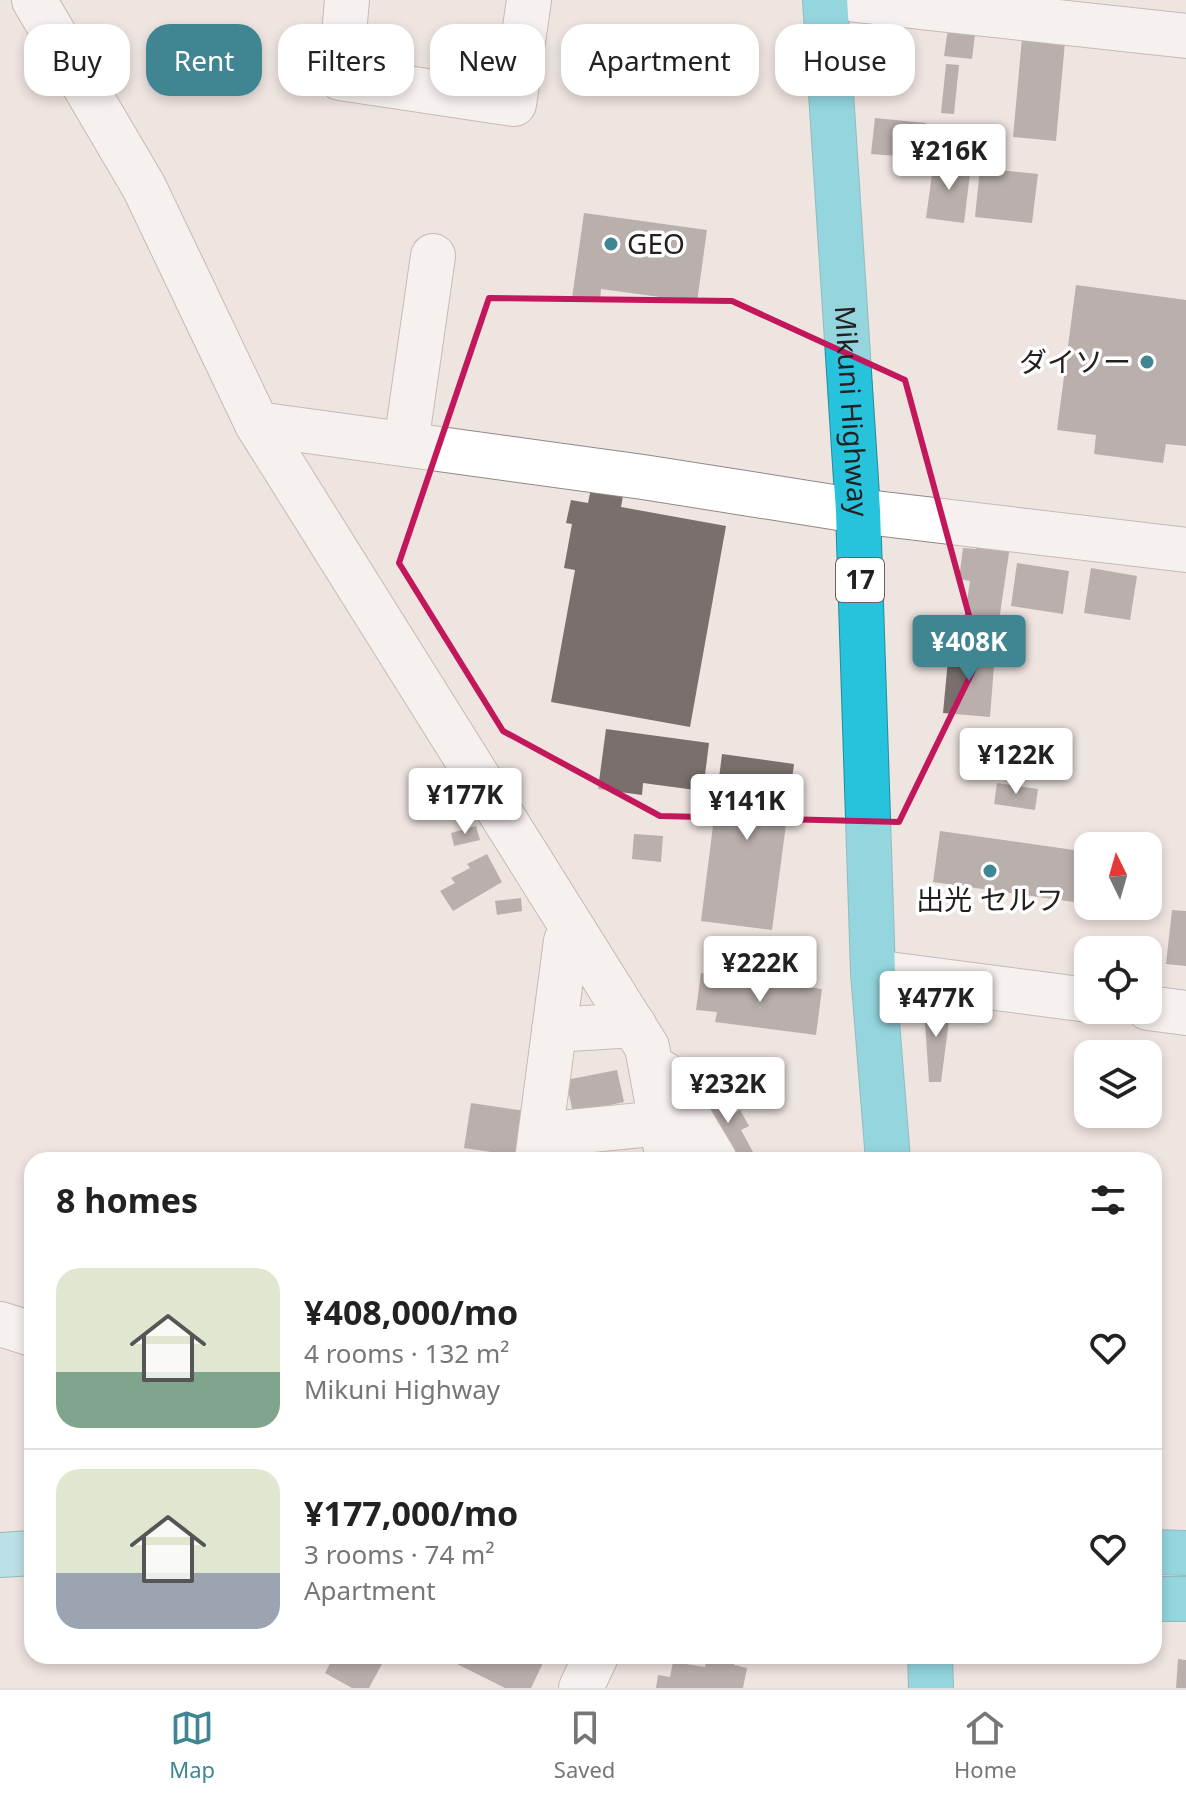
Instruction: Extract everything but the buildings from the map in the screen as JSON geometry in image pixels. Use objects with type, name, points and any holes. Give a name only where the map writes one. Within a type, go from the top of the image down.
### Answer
[{"type":"highway","name":"Mikuni Highway","points":[[825,0],[858,511],[873,972],[887,1152]]},
{"type":"highway","points":[[1162,1552],[1186,1553]]},
{"type":"highway","points":[[1162,1599],[1186,1599]]},
{"type":"highway","points":[[930,1664],[931,1688]]},
{"type":"main road","points":[[0,1555],[24,1554]]},
{"type":"street","points":[[34,0],[144,187],[257,424],[641,1036],[710,1152]]},
{"type":"street","points":[[347,0],[340,78],[514,104],[529,0]]},
{"type":"street","points":[[856,0],[1186,36]]},
{"type":"street","points":[[406,444],[433,256]]},
{"type":"street","points":[[257,424],[658,479],[858,511],[1186,550]]},
{"type":"street","points":[[566,941],[539,1148],[665,1141],[641,1036]]},
{"type":"street","points":[[873,972],[1074,998]]},
{"type":"street","points":[[1162,1010],[1186,1013]]},
{"type":"street","points":[[554,1030],[641,1036]]},
{"type":"street","points":[[0,1324],[24,1332]]},
{"type":"street","points":[[581,1688],[592,1664]]},
{"type":"highlighted area","points":[[489,298],[732,301],[905,380],[980,656],[899,822],[660,816],[503,731],[399,563]]},
{"type":"place","name":"GEO","points":[[611,244]]},
{"type":"place","name":"ダイソー","points":[[1147,362]]},
{"type":"place","name":"出光 セルフ","points":[[990,871]]}]
